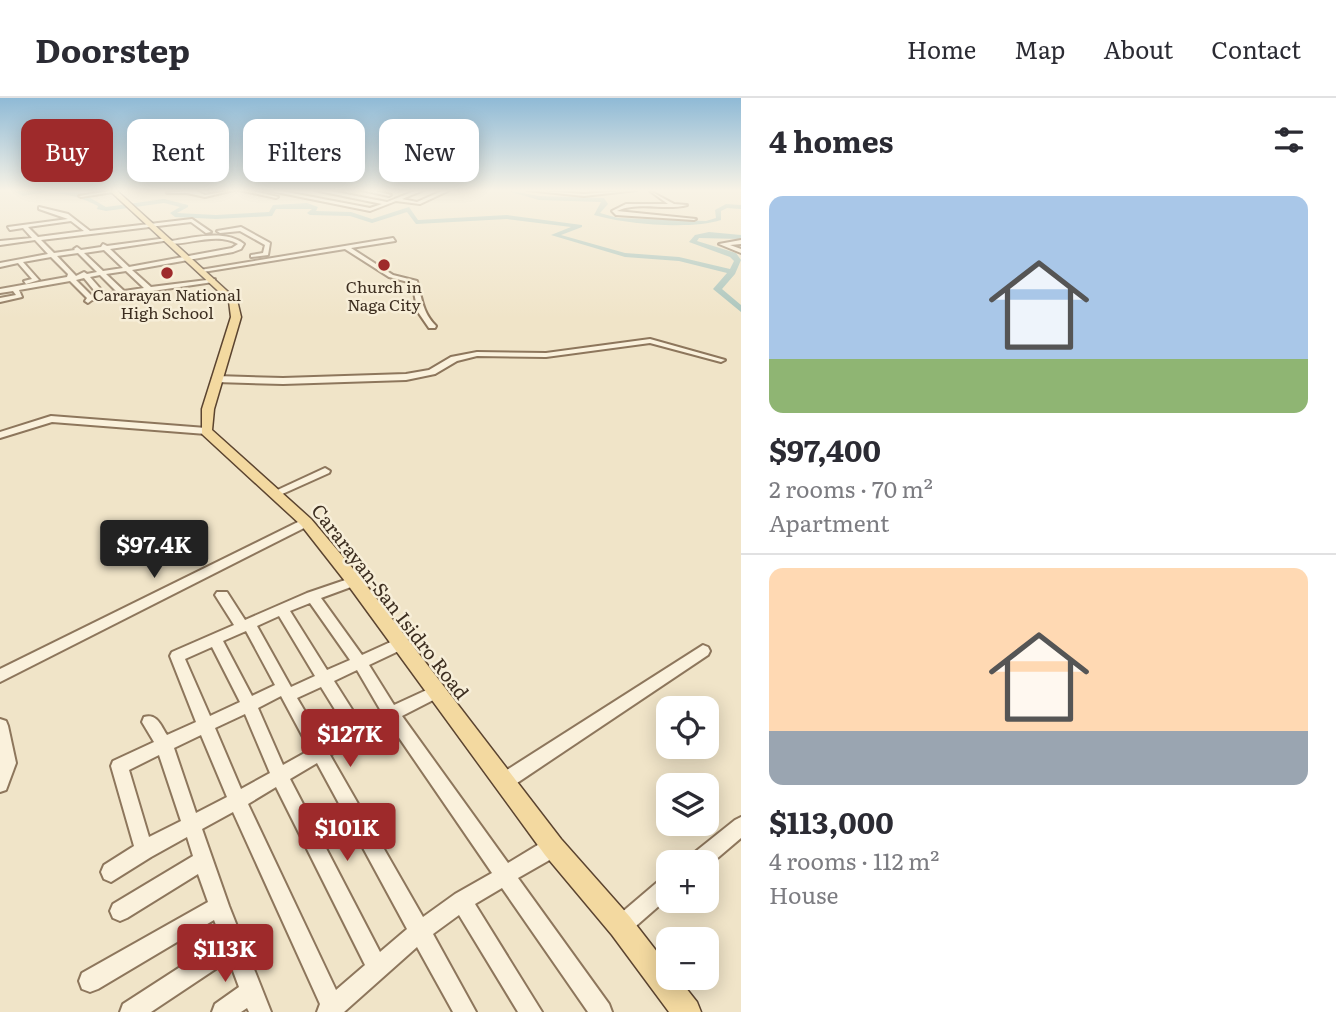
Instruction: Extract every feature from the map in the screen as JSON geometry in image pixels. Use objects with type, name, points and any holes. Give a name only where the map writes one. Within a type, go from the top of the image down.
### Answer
[{"type":"main road","points":[[164,233],[190,249],[233,300],[236,317],[208,409],[206,431]]},
{"type":"main road","name":"Cararayan-San Isidro Road","points":[[206,431],[306,522],[354,581],[553,847],[621,926],[687,1012]]},
{"type":"street","points":[[31,233],[54,255],[89,300],[149,289],[207,233]]},
{"type":"street","points":[[0,243],[53,233]]},
{"type":"street","points":[[59,233],[122,293]]},
{"type":"street","points":[[89,233],[149,289]]},
{"type":"street","points":[[179,233],[190,249],[242,258],[267,254],[268,244],[246,233]]},
{"type":"street","points":[[0,290],[58,288],[51,280],[126,267],[251,235]]},
{"type":"street","points":[[0,265],[105,248],[233,250],[241,244],[233,238]]},
{"type":"street","points":[[190,249],[345,247],[393,240]]},
{"type":"street","points":[[741,242],[722,244],[741,251]]},
{"type":"street","points":[[345,247],[391,276],[415,282],[419,307],[424,319],[432,326]]},
{"type":"street","points":[[233,250],[242,258]]},
{"type":"street","points":[[0,283],[2,287],[36,280],[19,261]]},
{"type":"street","points":[[84,274],[103,296]]},
{"type":"street","points":[[81,288],[94,286]]},
{"type":"street","points":[[0,300],[20,296],[15,290]]},
{"type":"street","points":[[216,379],[282,381],[406,377],[432,372],[454,359],[477,354],[547,355],[650,341],[721,360]]},
{"type":"street","points":[[0,435],[51,419],[206,431]]},
{"type":"street","points":[[276,493],[325,471]]},
{"type":"street","points":[[0,676],[306,522]]},
{"type":"street","points":[[354,581],[312,596],[177,656],[237,801],[330,1010],[419,932],[462,901],[507,877],[553,847]]},
{"type":"street","points":[[222,595],[246,626],[286,691],[465,1012]]},
{"type":"street","points":[[312,596],[359,661],[392,715],[601,1012]]},
{"type":"street","points":[[282,610],[357,731]]},
{"type":"street","points":[[215,639],[249,705],[280,777],[378,970]]},
{"type":"street","points":[[144,850],[119,766],[249,705],[324,678],[400,644]]},
{"type":"street","points":[[505,780],[703,651]]},
{"type":"street","points":[[111,872],[144,850],[280,777],[357,731],[436,692]]},
{"type":"street","points":[[150,722],[164,744],[219,906],[260,1012]]},
{"type":"street","points":[[0,726],[9,763],[0,783]]},
{"type":"street","points":[[712,850],[741,826]]},
{"type":"street","points":[[120,911],[204,860]]},
{"type":"street","points":[[621,926],[656,896]]},
{"type":"street","points":[[462,901],[531,1012]]},
{"type":"street","points":[[90,981],[219,906]]},
{"type":"street","points":[[131,1012],[235,944]]},
{"type":"street","points":[[222,1012],[252,991]]},
{"type":"waterway","points":[[561,233],[554,235],[625,255],[679,259],[732,272]]},
{"type":"waterway","points":[[741,237],[709,234],[697,236],[693,242],[733,255],[738,261],[731,274],[717,289],[741,309]]},
{"type":"place","name":"Church in Naga City","points":[[384,265]]},
{"type":"place","name":"Cararayan National High School","points":[[167,273]]}]
